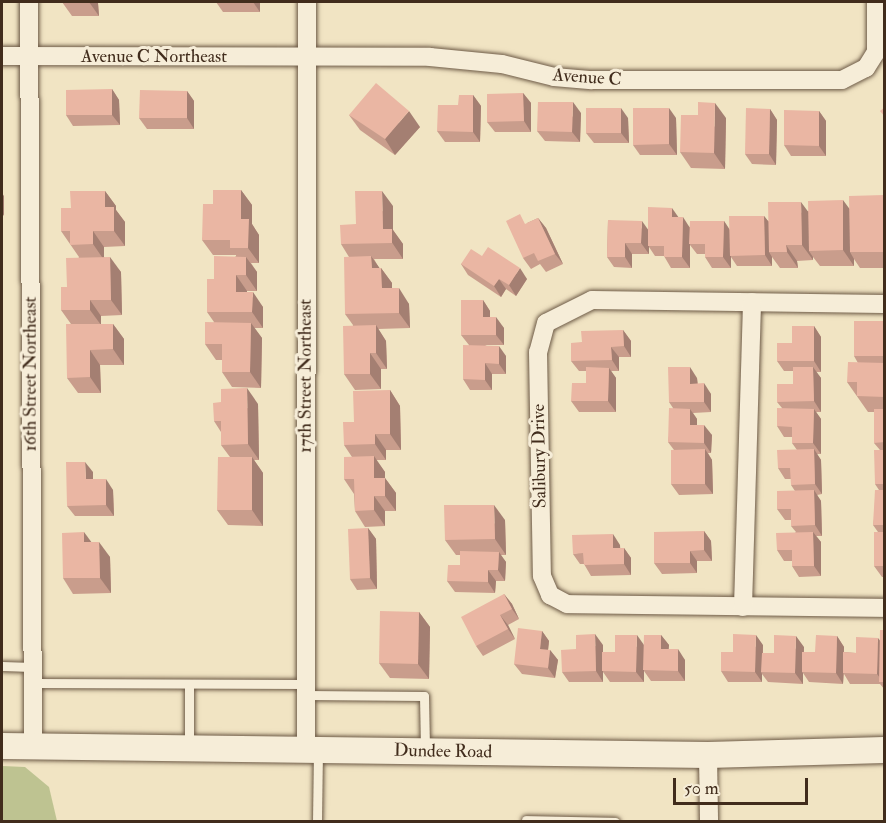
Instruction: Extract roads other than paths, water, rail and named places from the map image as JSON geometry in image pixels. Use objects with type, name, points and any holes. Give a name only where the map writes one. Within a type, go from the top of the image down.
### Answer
[{"type":"main road","name":"Dundee Road","points":[[2,746],[708,755],[885,750]]},
{"type":"street","name":"16th Street Northeast","points":[[29,2],[33,747]]},
{"type":"street","name":"17th Street Northeast","points":[[307,2],[306,689],[312,750]]},
{"type":"street","name":"Avenue C","points":[[307,58],[476,61],[554,77],[592,81],[842,80],[866,68],[876,52],[876,2]]},
{"type":"street","name":"Avenue C Northeast","points":[[2,56],[307,58]]},
{"type":"street","name":"Salibury Drive","points":[[885,304],[592,300],[546,323],[538,352],[542,576],[550,595],[567,604],[885,608]]},
{"type":"street","points":[[743,607],[752,302]]},
{"type":"street","points":[[708,755],[709,822]]},
{"type":"lane","points":[[2,666],[33,675],[424,696],[425,752]]},
{"type":"lane","points":[[189,684],[189,749]]},
{"type":"lane","points":[[312,750],[317,822]]},
{"type":"lane","points":[[526,820],[615,822]]}]
